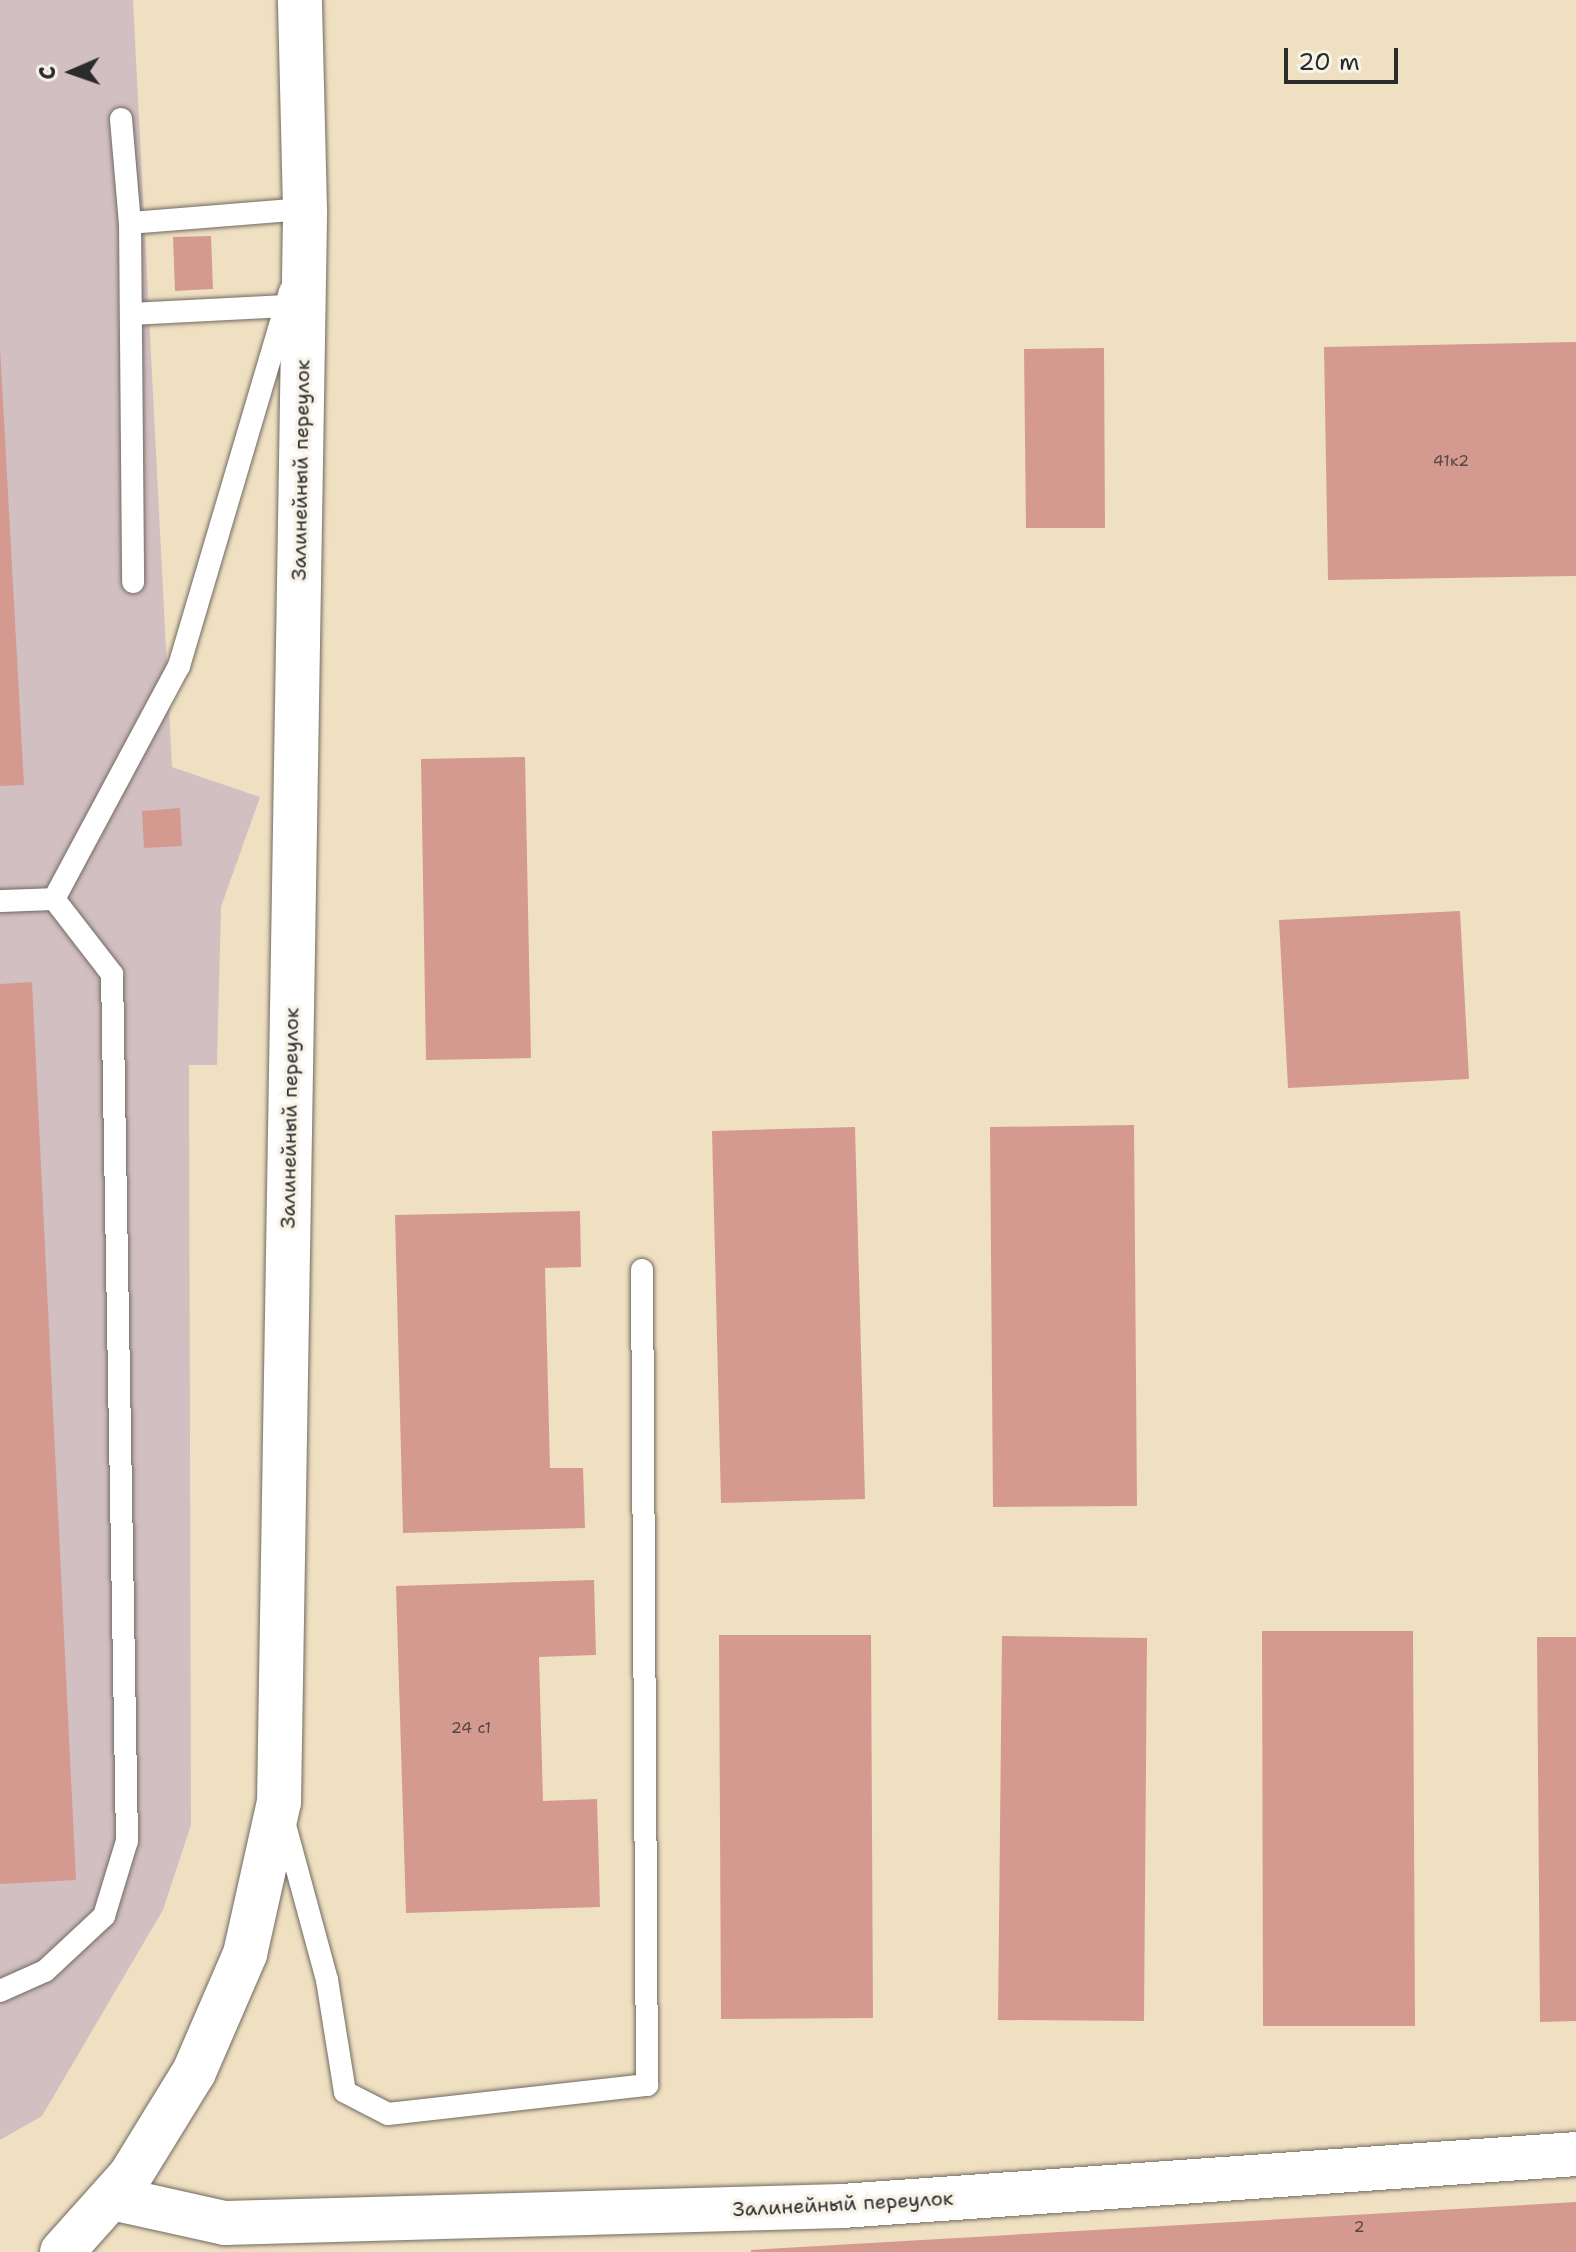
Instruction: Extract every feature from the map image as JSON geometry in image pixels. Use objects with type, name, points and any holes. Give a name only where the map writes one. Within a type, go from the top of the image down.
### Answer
[{"type":"street","name":"Залинейный переулок","points":[[62,2252],[112,2198],[194,2072],[245,1954],[279,1802],[305,228],[300,0]]},
{"type":"street","name":"Залинейный переулок","points":[[112,2198],[225,2223],[842,2206],[1576,2154]]},
{"type":"lane","points":[[121,119],[130,223],[133,582]]},
{"type":"lane","points":[[54,899],[179,666],[305,228],[130,223]]},
{"type":"lane","points":[[132,314],[285,306]]},
{"type":"lane","points":[[0,901],[54,899]]},
{"type":"lane","points":[[0,1991],[45,1971],[104,1916],[127,1841],[112,974],[54,899]]},
{"type":"lane","points":[[279,1802],[327,1980],[345,2092],[388,2114],[647,2085],[642,1270]]},
{"type":"shaded area","points":[[0,0],[133,0],[172,767],[260,797],[221,907],[217,1065],[189,1065],[191,1825],[163,1910],[42,2116],[0,2140]]},
{"type":"building","points":[[211,236],[213,289],[175,291],[173,237]]},
{"type":"building","points":[[1576,342],[1576,576],[1328,580],[1324,347]]},
{"type":"building","points":[[0,348],[24,785],[0,786]]},
{"type":"building","points":[[1104,348],[1105,528],[1026,528],[1024,349]]},
{"type":"building","points":[[525,757],[531,1058],[426,1060],[421,759]]},
{"type":"building","points":[[180,808],[182,846],[144,848],[142,811]]},
{"type":"building","points":[[1460,911],[1469,1079],[1288,1088],[1279,920]]},
{"type":"building","points":[[32,982],[76,1880],[0,1884],[0,984]]},
{"type":"building","points":[[1134,1125],[1137,1506],[993,1507],[990,1127]]},
{"type":"building","points":[[855,1127],[865,1499],[721,1503],[712,1131]]},
{"type":"building","points":[[580,1211],[581,1267],[545,1268],[550,1468],[583,1468],[585,1528],[403,1533],[395,1215]]},
{"type":"building","points":[[594,1580],[596,1655],[539,1657],[543,1801],[597,1799],[600,1907],[406,1913],[396,1586]]},
{"type":"building","points":[[1262,1631],[1413,1631],[1415,2026],[1263,2026]]},
{"type":"building","points":[[719,1635],[871,1635],[873,2018],[721,2019]]},
{"type":"building","points":[[1002,1636],[1147,1638],[1144,2021],[998,2020]]},
{"type":"building","points":[[1537,1637],[1576,1637],[1576,2021],[1540,2022]]},
{"type":"building","points":[[1576,2202],[1576,2252],[751,2252],[751,2250]]}]
